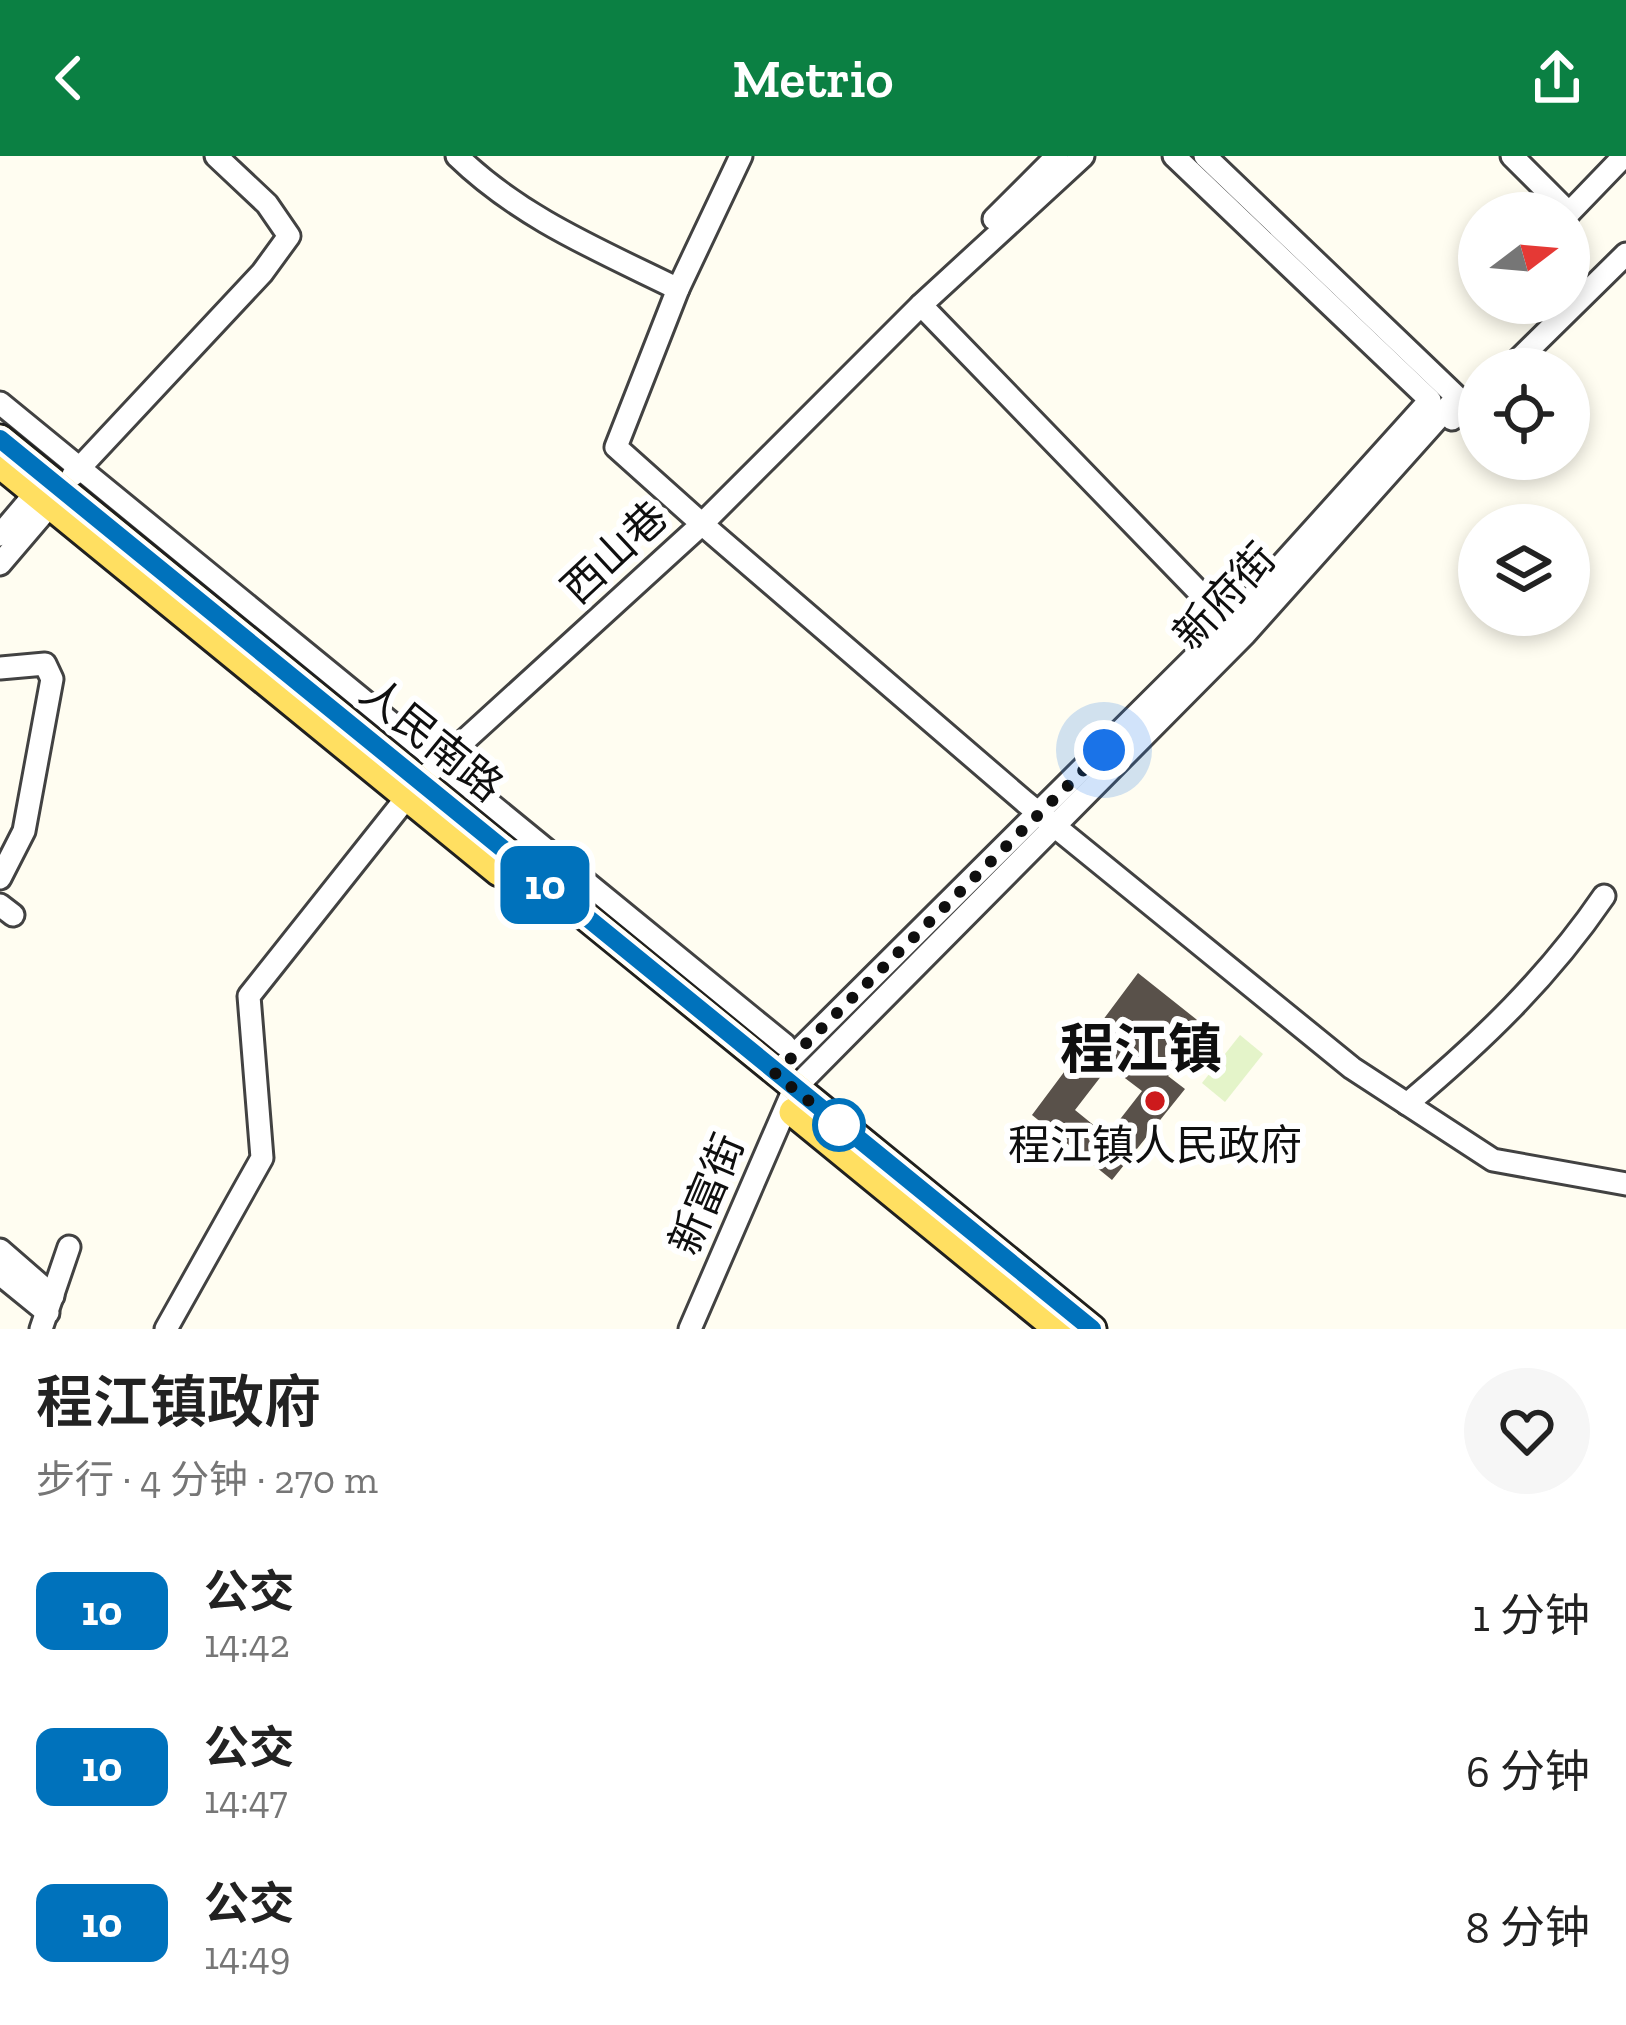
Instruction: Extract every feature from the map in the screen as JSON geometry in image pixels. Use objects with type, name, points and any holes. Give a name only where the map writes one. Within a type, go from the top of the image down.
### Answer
[{"type":"main road","name":"人民南路","points":[[0,439],[51,491],[413,790],[785,1090],[1092,1329]]},
{"type":"main road","name":"人民南路","points":[[0,464],[51,491]]},
{"type":"main road","name":"人民南路","points":[[785,1090],[1058,1329]]},
{"type":"street","points":[[0,535],[86,466],[262,273],[289,236],[267,204],[216,156]]},
{"type":"street","points":[[457,156],[497,195],[530,217],[678,289]]},
{"type":"street","name":"西山巷","points":[[166,1329],[262,1157],[249,996],[413,790],[698,521],[616,446],[678,289],[741,156]]},
{"type":"street","points":[[698,521],[1057,156]]},
{"type":"street","points":[[698,521],[1083,156]]},
{"type":"street","name":"新府街","points":[[785,1090],[1229,622],[1430,400],[1174,156]]},
{"type":"street","name":"新府街","points":[[785,1090],[1245,634],[1457,397],[1205,156]]},
{"type":"street","points":[[1512,156],[1548,192]]},
{"type":"street","points":[[1589,192],[1624,156]]},
{"type":"street","points":[[1530,348],[1626,254]]},
{"type":"street","points":[[921,305],[1229,622]]},
{"type":"street","points":[[0,403],[785,1045]]},
{"type":"street","points":[[1452,419],[1458,414]]},
{"type":"street","points":[[0,564],[51,491]]},
{"type":"street","points":[[698,521],[1042,814],[1352,1068],[1493,1160],[1626,1184]]},
{"type":"street","points":[[0,668],[45,664],[52,679],[24,831],[0,878]]},
{"type":"street","points":[[1407,1104],[1492,1032],[1563,956],[1604,896]]},
{"type":"street","name":"新富街","points":[[690,1329],[785,1090]]},
{"type":"street","points":[[0,1250],[49,1317]]},
{"type":"street","points":[[49,1317],[74,1251],[49,1317]]},
{"type":"street","points":[[0,1274],[49,1317]]},
{"type":"green space","points":[[1240,1035],[1263,1054],[1225,1102],[1202,1083]]},
{"type":"building","name":"程江镇人民政府","points":[[1138,973],[1206,1027],[1168,1076],[1185,1089],[1112,1180],[1032,1115]],"holes":[[[1109,1066],[1142,1091],[1107,1136],[1075,1110]]]},
{"type":"bus line","name":"10","points":[[0,439],[1092,1329]]},
{"type":"place","name":"程江镇人民政府","points":[[1155,1101]]},
{"type":"district","name":"程江镇","points":[[1141,1049]]},
{"type":"route","points":[[839,1125],[849,1133],[775,1074],[1104,750]]}]
